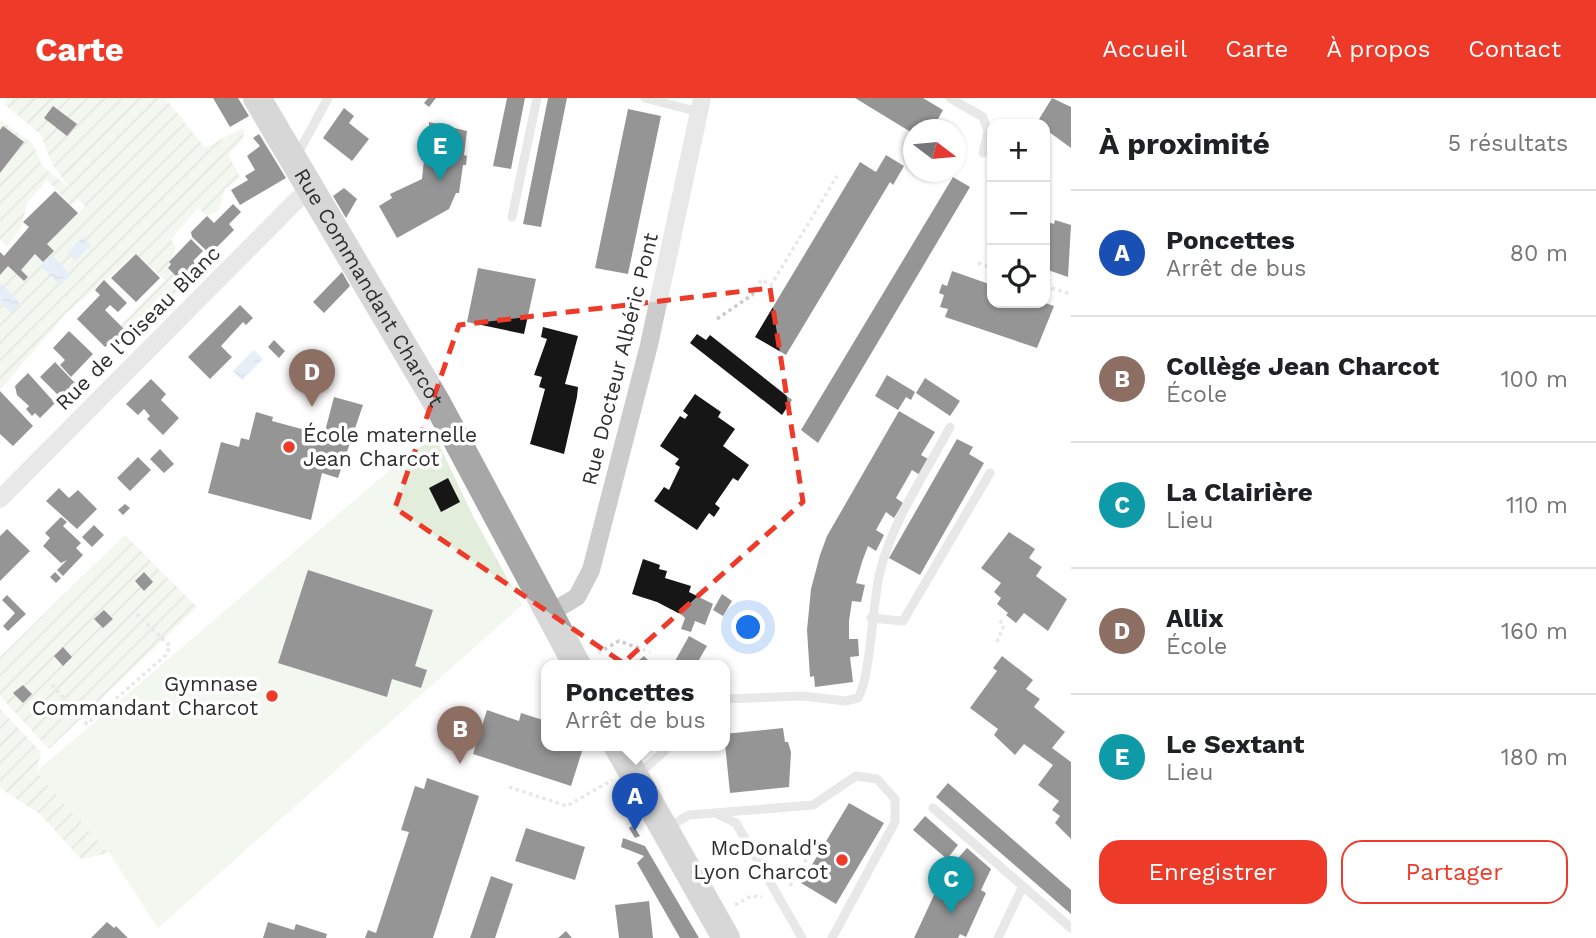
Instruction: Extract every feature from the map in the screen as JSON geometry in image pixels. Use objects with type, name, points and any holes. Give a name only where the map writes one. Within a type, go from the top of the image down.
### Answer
[{"type":"main road","name":"Rue Commandant Charcot","points":[[257,98],[437,403],[550,613],[584,660]]},
{"type":"main road","points":[[618,751],[624,778],[663,830],[726,938]]},
{"type":"street","name":"Rue Docteur Albéric Pont","points":[[550,613],[577,597],[591,570],[649,345],[700,105]]},
{"type":"street","name":"Rue de l'Oiseau Blanc","points":[[0,499],[299,198],[310,191]]},
{"type":"lane","points":[[294,161],[328,98]]},
{"type":"lane","points":[[512,217],[537,98]]},
{"type":"lane","points":[[645,98],[700,105]]},
{"type":"lane","points":[[950,98],[983,117],[988,131],[983,153]]},
{"type":"lane","points":[[730,699],[803,696],[845,702],[858,698],[864,688],[871,618],[880,569],[896,529],[950,427]]},
{"type":"lane","points":[[871,618],[903,621],[990,473]]},
{"type":"lane","points":[[624,778],[662,751]]},
{"type":"lane","points":[[663,830],[689,815],[813,805],[843,782],[856,776],[877,779],[895,799],[895,821],[832,938]]},
{"type":"lane","points":[[933,808],[1071,928]]},
{"type":"lane","points":[[716,814],[736,823],[802,938]]},
{"type":"lane","points":[[998,938],[1023,886]]},
{"type":"path","points":[[718,318],[752,295],[761,280],[771,285],[837,176]]},
{"type":"path","points":[[978,263],[987,266]]},
{"type":"path","points":[[1050,288],[1071,295]]},
{"type":"path","points":[[52,685],[87,724],[166,654],[170,646],[134,611]]},
{"type":"path","points":[[997,642],[1004,625],[999,620]]},
{"type":"path","points":[[587,660],[619,641],[650,652]]},
{"type":"path","points":[[509,788],[567,806],[624,778]]},
{"type":"highlighted area","points":[[770,288],[803,502],[623,663],[395,508],[459,325]]},
{"type":"green space","points":[[8,98],[165,98],[205,148],[243,128],[244,138],[228,155],[240,177],[225,189],[219,210],[207,216],[198,208],[171,239],[176,247],[168,268],[180,280],[181,289],[130,340],[121,325],[165,280],[136,254],[66,313],[0,390],[0,275],[8,266],[24,281],[28,277],[21,270],[85,207],[78,199],[71,206],[47,180],[27,203],[21,228],[7,247],[0,239],[0,120],[33,144],[42,166],[70,188],[53,166],[41,135],[4,104]]},
{"type":"green space","name":"Gymnase Commandant Charcot","points":[[436,438],[473,516],[522,605],[158,928],[109,853],[36,772],[410,453]]},
{"type":"green space","points":[[125,535],[197,607],[49,749],[0,696],[0,657]]},
{"type":"green space","points":[[0,709],[41,752],[36,772],[109,853],[81,859],[40,814],[0,788]]},
{"type":"water","points":[[83,237],[91,245],[75,261],[67,253]]},
{"type":"water","points":[[52,255],[71,275],[60,285],[41,266]]},
{"type":"water","points":[[0,283],[20,303],[11,313],[0,302]]},
{"type":"water","points":[[254,350],[263,359],[242,380],[233,371]]},
{"type":"building","points":[[213,98],[238,98],[249,116],[230,127]]},
{"type":"building","points":[[428,98],[436,98],[429,107],[424,103]]},
{"type":"building","points":[[507,98],[525,98],[511,169],[493,166]]},
{"type":"building","points":[[548,98],[567,98],[541,227],[523,224]]},
{"type":"building","points":[[855,98],[923,98],[943,110],[938,119],[903,119],[903,127]]},
{"type":"building","points":[[1052,98],[1071,107],[1071,148],[1050,133],[1050,119],[1039,119]]},
{"type":"building","points":[[53,106],[77,124],[67,136],[44,118]]},
{"type":"building","points":[[344,108],[354,116],[349,123],[369,139],[352,161],[323,138]]},
{"type":"building","points":[[628,109],[661,116],[628,274],[595,268]]},
{"type":"building","points":[[429,122],[467,131],[464,155],[467,156],[466,165],[463,165],[459,193],[456,193],[449,209],[397,238],[379,206],[392,198],[390,194],[422,179],[424,160],[421,160],[425,128],[429,129]]},
{"type":"building","points":[[3,126],[24,142],[0,173],[0,130]]},
{"type":"building","points":[[259,134],[286,178],[240,205],[231,190],[248,180],[245,176],[255,170],[247,156],[260,146],[253,138]]},
{"type":"building","points":[[886,155],[903,165],[893,185],[890,182],[786,355],[755,337],[860,162],[876,172]]},
{"type":"building","points":[[950,182],[962,182],[970,187],[818,443],[801,430]]},
{"type":"building","points":[[344,188],[357,199],[346,218],[333,196]]},
{"type":"building","points":[[55,191],[78,213],[47,244],[54,251],[43,262],[35,254],[21,270],[28,277],[24,281],[8,266],[0,275],[0,252],[4,256],[29,227],[23,222]]},
{"type":"building","points":[[233,204],[241,212],[229,224],[234,230],[210,254],[192,237],[191,232],[207,216],[214,223]]},
{"type":"building","points":[[1055,220],[1071,225],[1068,277],[1050,271],[1050,223],[1054,224]]},
{"type":"building","points":[[191,239],[203,251],[193,261],[198,266],[180,280],[168,268],[171,264],[169,262]]},
{"type":"building","points":[[136,254],[160,278],[136,302],[111,278]]},
{"type":"building","points":[[478,268],[536,279],[524,334],[467,322]]},
{"type":"building","points":[[952,271],[987,283],[987,308],[1054,306],[1037,348],[945,317],[948,309],[940,307],[944,295],[939,293],[942,284],[947,286]]},
{"type":"building","points":[[342,272],[350,286],[324,313],[313,302]]},
{"type":"building","points":[[104,280],[127,303],[118,312],[110,305],[105,310],[126,331],[105,347],[77,319],[100,295],[95,290]]},
{"type":"building","points":[[240,305],[253,318],[246,325],[243,322],[221,346],[232,357],[210,379],[188,357]]},
{"type":"building","points":[[543,327],[578,336],[565,384],[578,387],[564,454],[530,444],[545,389],[539,387],[542,377],[534,375],[547,339],[541,337]]},
{"type":"building","points":[[69,331],[93,354],[71,377],[60,365],[65,360],[53,348]]},
{"type":"building","points":[[697,334],[706,340],[710,335],[792,400],[782,415],[690,343]]},
{"type":"building","points":[[274,340],[285,351],[279,358],[268,347]]},
{"type":"building","points":[[55,362],[75,383],[61,398],[40,377]]},
{"type":"building","points":[[28,373],[55,403],[40,418],[35,413],[32,416],[26,409],[29,406],[17,395],[15,386]]},
{"type":"building","points":[[887,375],[915,392],[911,400],[906,397],[898,410],[875,396]]},
{"type":"building","points":[[925,378],[960,401],[950,416],[916,393]]},
{"type":"building","points":[[151,379],[166,394],[161,400],[179,418],[163,435],[147,419],[150,416],[144,409],[138,415],[126,404]]},
{"type":"building","points":[[0,391],[33,426],[13,446],[0,434]]},
{"type":"building","points":[[695,394],[721,412],[718,417],[735,429],[723,446],[749,465],[738,481],[733,478],[715,504],[720,508],[714,517],[709,513],[697,530],[654,501],[664,487],[669,490],[680,467],[675,464],[679,459],[660,446],[680,416],[685,419],[688,415],[683,411]]},
{"type":"building","points":[[334,397],[363,405],[338,478],[322,473],[311,520],[208,493],[221,442],[239,447],[241,438],[249,440],[256,412],[273,417],[272,421],[324,435]]},
{"type":"building","points":[[899,411],[935,432],[921,455],[930,460],[920,475],[912,470],[896,498],[903,503],[894,518],[886,512],[876,530],[884,535],[876,551],[868,546],[862,562],[856,583],[865,585],[861,602],[852,601],[849,621],[849,639],[858,639],[859,656],[850,657],[853,682],[815,687],[814,676],[810,677],[807,630],[811,589],[820,555],[827,536]]},
{"type":"building","points":[[957,439],[973,447],[969,454],[984,463],[920,575],[889,558]]},
{"type":"building","points":[[160,449],[174,464],[164,473],[150,459]]},
{"type":"building","points":[[138,457],[151,470],[130,491],[117,478]]},
{"type":"building","points":[[448,478],[460,502],[441,512],[429,488]]},
{"type":"building","points":[[59,488],[69,498],[78,490],[97,509],[77,529],[46,501]]},
{"type":"building","points":[[125,504],[130,508],[123,515],[118,510]]},
{"type":"building","points":[[61,517],[67,522],[63,526],[81,543],[76,548],[83,555],[63,576],[57,570],[67,560],[61,563],[43,546],[50,538],[45,533]]},
{"type":"building","points":[[94,525],[104,535],[92,547],[82,537]]},
{"type":"building","points":[[7,529],[30,551],[0,581],[0,536]]},
{"type":"building","points":[[1009,532],[1035,549],[1029,558],[1042,567],[1036,576],[1067,599],[1048,631],[1024,613],[1016,623],[1006,615],[1008,613],[997,604],[1001,598],[994,592],[1001,583],[981,568]]},
{"type":"building","points":[[643,559],[660,565],[659,569],[667,571],[665,578],[691,586],[689,592],[713,604],[705,625],[695,621],[691,632],[681,629],[685,618],[682,615],[657,602],[632,594]]},
{"type":"building","points":[[308,570],[433,610],[415,666],[427,670],[421,688],[392,679],[387,697],[278,663]]},
{"type":"building","points":[[55,572],[61,578],[56,583],[50,577]]},
{"type":"building","points":[[144,572],[153,582],[144,591],[135,581]]},
{"type":"building","points":[[722,594],[732,601],[723,616],[713,610]]},
{"type":"building","points":[[7,595],[26,614],[8,631],[3,626],[15,613],[2,600]]},
{"type":"building","points":[[104,610],[113,619],[103,628],[94,619]]},
{"type":"building","points":[[689,636],[707,646],[699,660],[676,660]]},
{"type":"building","points":[[63,647],[72,657],[63,666],[54,656]]},
{"type":"building","points":[[1002,656],[1033,680],[1026,689],[1040,699],[1034,707],[1065,732],[1052,748],[1071,762],[1071,839],[1055,823],[1060,816],[1052,810],[1059,801],[1038,785],[1053,765],[1024,744],[1015,755],[994,735],[998,729],[970,708],[997,671],[993,668]]},
{"type":"building","points":[[23,685],[32,694],[23,703],[13,693]]},
{"type":"building","points":[[487,710],[519,721],[521,713],[541,719],[541,751],[582,751],[571,786],[473,754]]},
{"type":"building","points":[[783,728],[785,742],[788,742],[791,752],[789,787],[730,793],[726,751],[730,751],[730,733]]},
{"type":"building","points":[[427,778],[479,796],[433,938],[365,938],[368,930],[376,933],[409,832],[401,830],[415,786],[424,789]]},
{"type":"building","points":[[948,783],[1071,890],[1071,914],[936,797]]},
{"type":"building","points":[[849,803],[884,823],[836,904],[801,883]]},
{"type":"building","points":[[925,816],[958,845],[947,859],[913,830]]},
{"type":"building","points":[[633,825],[640,836],[635,838],[629,828]]},
{"type":"building","points":[[526,828],[585,847],[575,880],[515,861]]},
{"type":"building","points":[[623,838],[645,846],[699,938],[680,938],[637,863],[644,856],[621,847]]},
{"type":"building","points":[[967,848],[991,869],[981,890],[986,893],[966,937],[960,934],[958,938],[914,938],[949,863],[952,865]]},
{"type":"building","points":[[491,876],[513,884],[495,938],[470,938]]},
{"type":"building","points":[[649,901],[653,938],[619,938],[615,905]]},
{"type":"building","points":[[107,922],[114,928],[116,926],[128,938],[91,938]]},
{"type":"building","points":[[268,922],[294,930],[296,924],[327,934],[326,938],[263,938]]},
{"type":"building","points":[[566,931],[572,938],[558,938]]},
{"type":"place","name":"Le Sextant","points":[[440,181]]},
{"type":"place","name":"Allix","points":[[312,407]]},
{"type":"place","name":"École maternelle Jean Charcot","points":[[289,447]]},
{"type":"place","name":"Gymnase Commandant Charcot","points":[[272,696]]},
{"type":"place","name":"Collège Jean Charcot","points":[[460,764]]},
{"type":"place","name":"Poncettes","points":[[635,831]]},
{"type":"place","name":"McDonald's Lyon Charcot","points":[[842,860]]},
{"type":"place","name":"La Clairière","points":[[951,914]]}]
